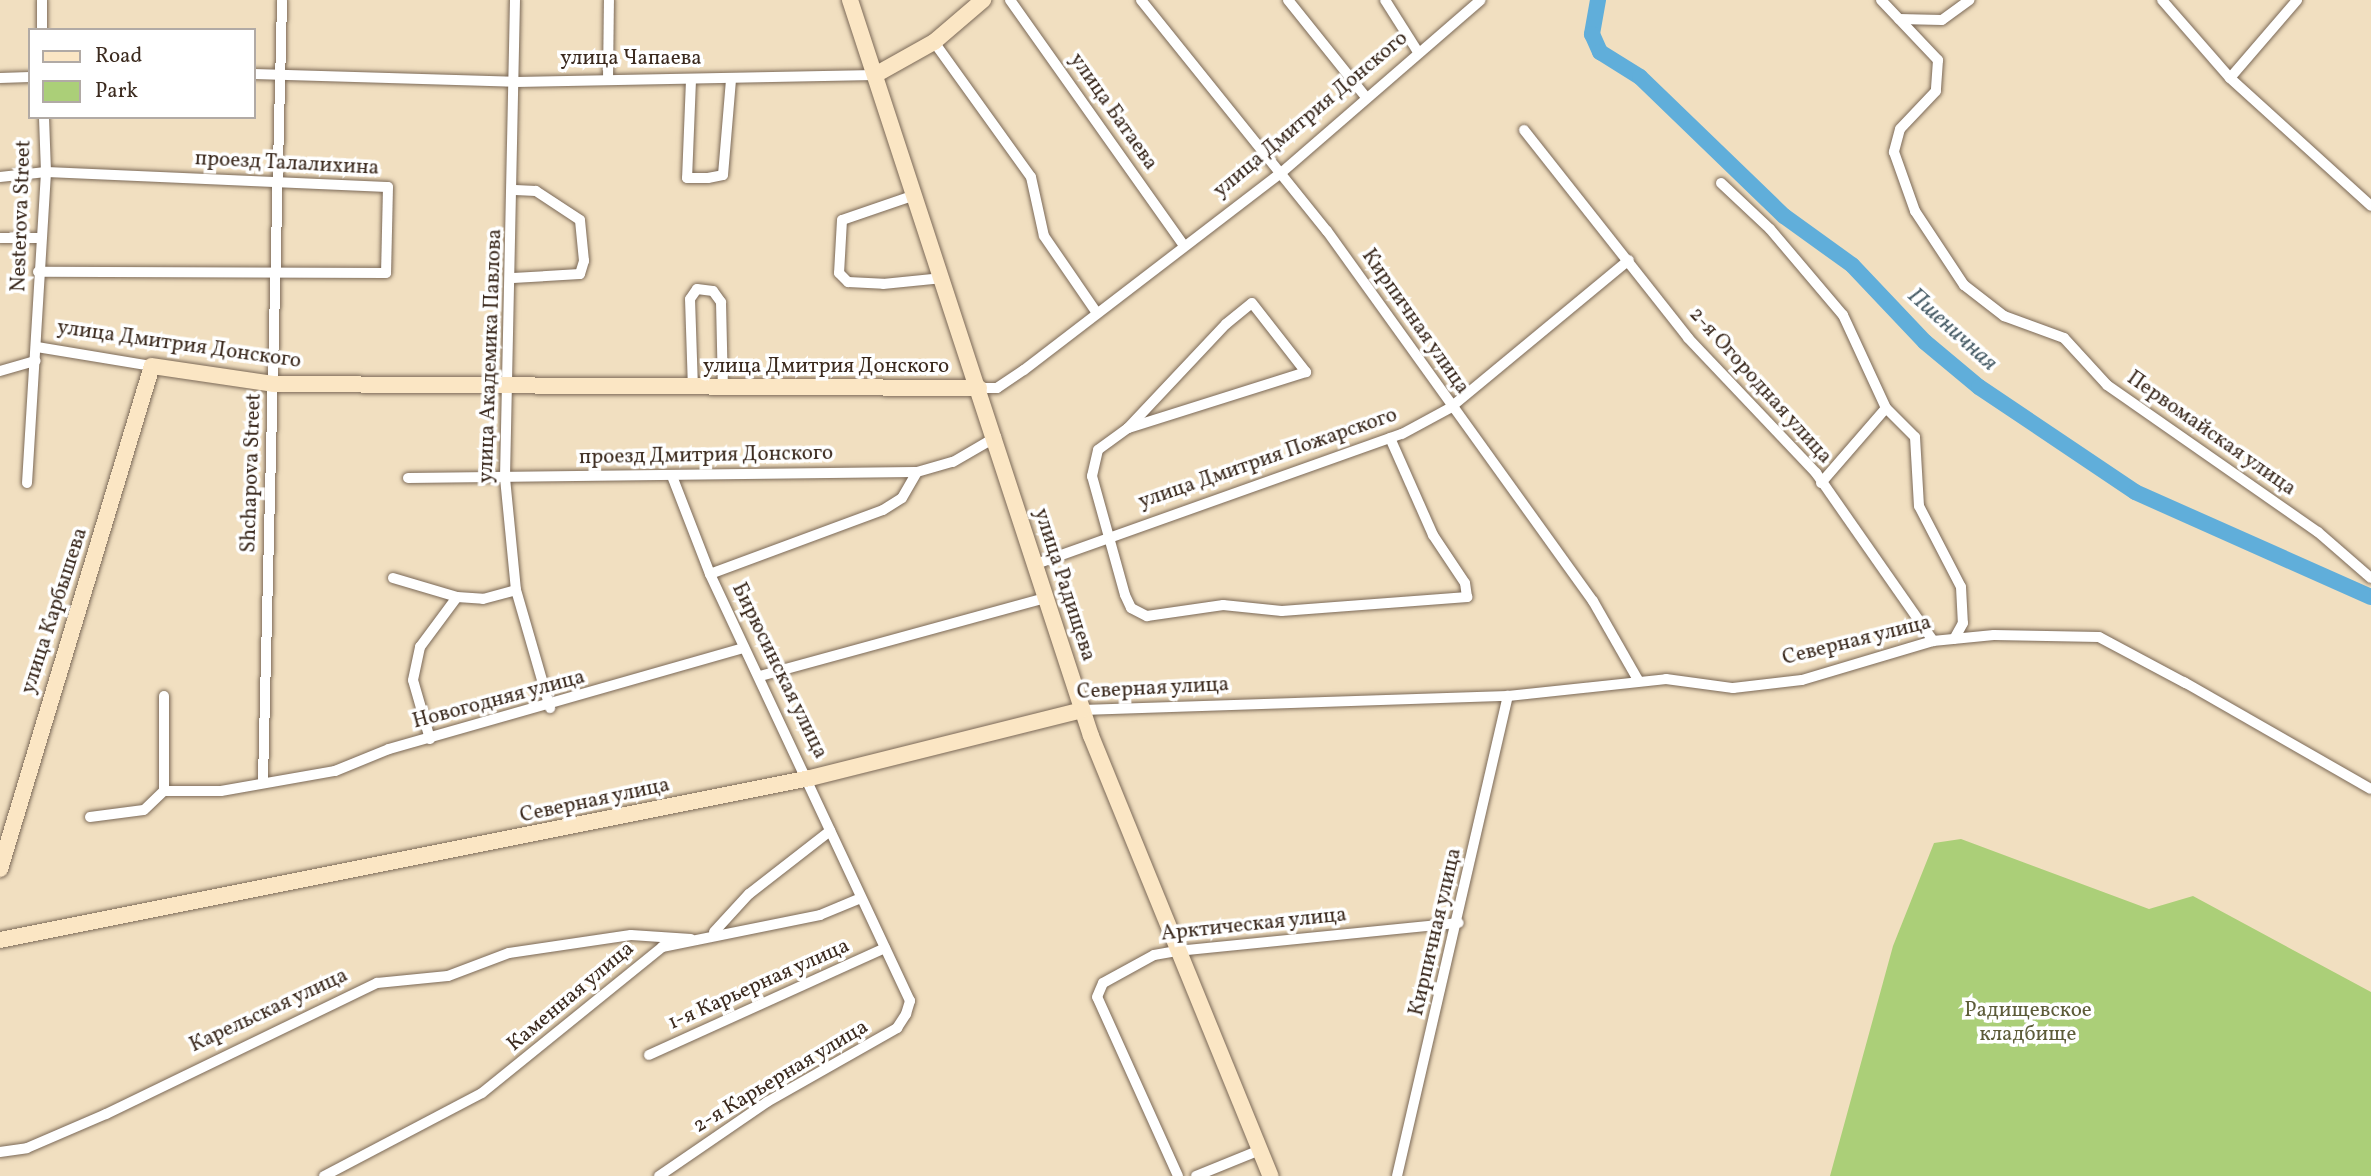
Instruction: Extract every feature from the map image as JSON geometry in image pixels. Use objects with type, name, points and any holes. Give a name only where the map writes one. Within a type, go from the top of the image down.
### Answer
[{"type":"main road","name":"улица Радищева","points":[[850,0],[996,437],[1082,710],[1177,951],[1271,1176]]},
{"type":"main road","name":"улица Чапаева","points":[[875,75],[934,42],[984,0]]},
{"type":"main road","name":"улица Дмитрия Донского","points":[[152,366],[274,384],[693,389],[979,388]]},
{"type":"main road","name":"улица Карбышева","points":[[0,869],[152,366]]},
{"type":"main road","name":"Северная улица","points":[[0,940],[810,778],[1082,710]]},
{"type":"street","points":[[42,0],[42,28]]},
{"type":"street","name":"Shchapova Street","points":[[263,780],[282,0]]},
{"type":"street","name":"улица Академика Павлова","points":[[515,0],[515,190],[505,478],[516,590],[551,708]]},
{"type":"street","points":[[608,78],[609,0]]},
{"type":"street","name":"улица Батаева","points":[[1010,0],[1184,246]]},
{"type":"street","name":"Кирпичная улица","points":[[1141,0],[1280,173],[1592,601],[1638,680]]},
{"type":"street","points":[[1288,0],[1364,96]]},
{"type":"street","points":[[1385,0],[1418,52]]},
{"type":"street","name":"улица Дмитрия Донского","points":[[979,388],[997,388],[1280,173],[1364,96],[1481,0]]},
{"type":"street","name":"Первомайская улица","points":[[1881,0],[1938,60],[1941,77],[1900,129],[1897,166],[1915,211],[1964,285],[2004,316],[2064,338],[2107,385],[2318,532],[2371,578]]},
{"type":"street","points":[[1899,19],[1941,20],[1970,0]]},
{"type":"street","points":[[2162,0],[2230,78],[2371,206]]},
{"type":"street","points":[[2230,78],[2297,0]]},
{"type":"street","points":[[934,42],[1031,177],[1044,236],[1097,313]]},
{"type":"street","name":"улица Чапаева","points":[[256,74],[516,82],[608,78],[691,80],[875,75]]},
{"type":"street","points":[[0,78],[28,77]]},
{"type":"street","points":[[691,80],[687,178],[708,178],[723,175],[731,79]]},
{"type":"street","name":"Nesterova Street","points":[[27,483],[37,347],[38,238],[46,172],[44,119]]},
{"type":"street","name":"2-я Огородная улица","points":[[1524,130],[1688,338],[1821,483],[1933,641]]},
{"type":"street","name":"проезд Талалихина","points":[[0,177],[46,172],[388,187],[386,273],[38,272]]},
{"type":"street","points":[[1721,183],[1770,229],[1843,315],[1886,408],[1915,437],[1919,506],[1961,587],[1963,623],[1954,639]]},
{"type":"street","points":[[513,278],[580,274],[584,261],[580,220],[536,191],[515,190]]},
{"type":"street","points":[[915,195],[842,220],[839,273],[848,282],[883,284],[943,278]]},
{"type":"street","points":[[0,238],[38,238]]},
{"type":"street","name":"улица Дмитрия Пожарского","points":[[1036,564],[1390,438],[1451,408],[1629,260]]},
{"type":"street","points":[[693,389],[690,299],[697,289],[713,291],[721,302],[723,389]]},
{"type":"street","points":[[1128,428],[1306,372],[1252,303],[1128,428],[1092,459],[1109,536],[1130,608],[1147,616],[1223,605],[1282,611],[1466,597],[1465,583],[1433,535],[1390,438]]},
{"type":"street","name":"улица Дмитрия Донского","points":[[37,347],[152,366]]},
{"type":"street","points":[[0,371],[36,361]]},
{"type":"street","points":[[1821,483],[1886,408]]},
{"type":"street","name":"проезд Дмитрия Донского","points":[[408,478],[917,472],[953,462],[996,437]]},
{"type":"street","name":"Бирюсинская улица","points":[[910,1001],[830,831],[810,778],[710,574],[883,510],[902,498],[917,472]]},
{"type":"street","points":[[672,475],[710,574]]},
{"type":"street","points":[[393,578],[457,597],[483,599],[516,590]]},
{"type":"street","points":[[430,739],[413,680],[420,646],[457,597]]},
{"type":"street","points":[[760,676],[1046,598]]},
{"type":"street","name":"Северная улица","points":[[1082,710],[1508,696],[1638,680],[1733,688],[1802,680],[1933,641],[2099,637],[2185,682],[2371,789]]},
{"type":"street","name":"Новогодняя улица","points":[[164,791],[221,791],[263,780],[335,771],[430,739],[551,708],[744,648]]},
{"type":"street","points":[[90,817],[144,810],[164,791],[164,696]]},
{"type":"street","name":"Кирпичная улица","points":[[1397,1176],[1459,923],[1508,696]]},
{"type":"street","points":[[714,932],[749,894],[830,831]]},
{"type":"street","name":"Каменная улица","points":[[324,1176],[482,1093],[662,947],[714,932],[820,915],[861,898]]},
{"type":"street","name":"Арктическая улица","points":[[1178,1176],[1097,997],[1110,978],[1177,951],[1459,923]]},
{"type":"street","name":"Карельская улица","points":[[0,1152],[27,1149],[106,1114],[377,983],[448,976],[509,953],[631,935],[691,939]]},
{"type":"street","name":"1-я Карьерная улица","points":[[649,1055],[885,948]]},
{"type":"street","name":"2-я Карьерная улица","points":[[659,1176],[767,1102],[897,1028],[910,1001]]},
{"type":"street","points":[[1196,1176],[1260,1150]]},
{"type":"green space","name":"Радищевское кладбище","points":[[1961,839],[2149,909],[2193,896],[2371,992],[2371,1176],[1830,1176],[1893,946],[1934,843]]},
{"type":"waterway","name":"Пшеничная","points":[[1598,0],[1592,34],[1600,52],[1640,77],[1784,216],[1852,265],[1925,342],[1979,387],[2135,492],[2371,597]]}]
